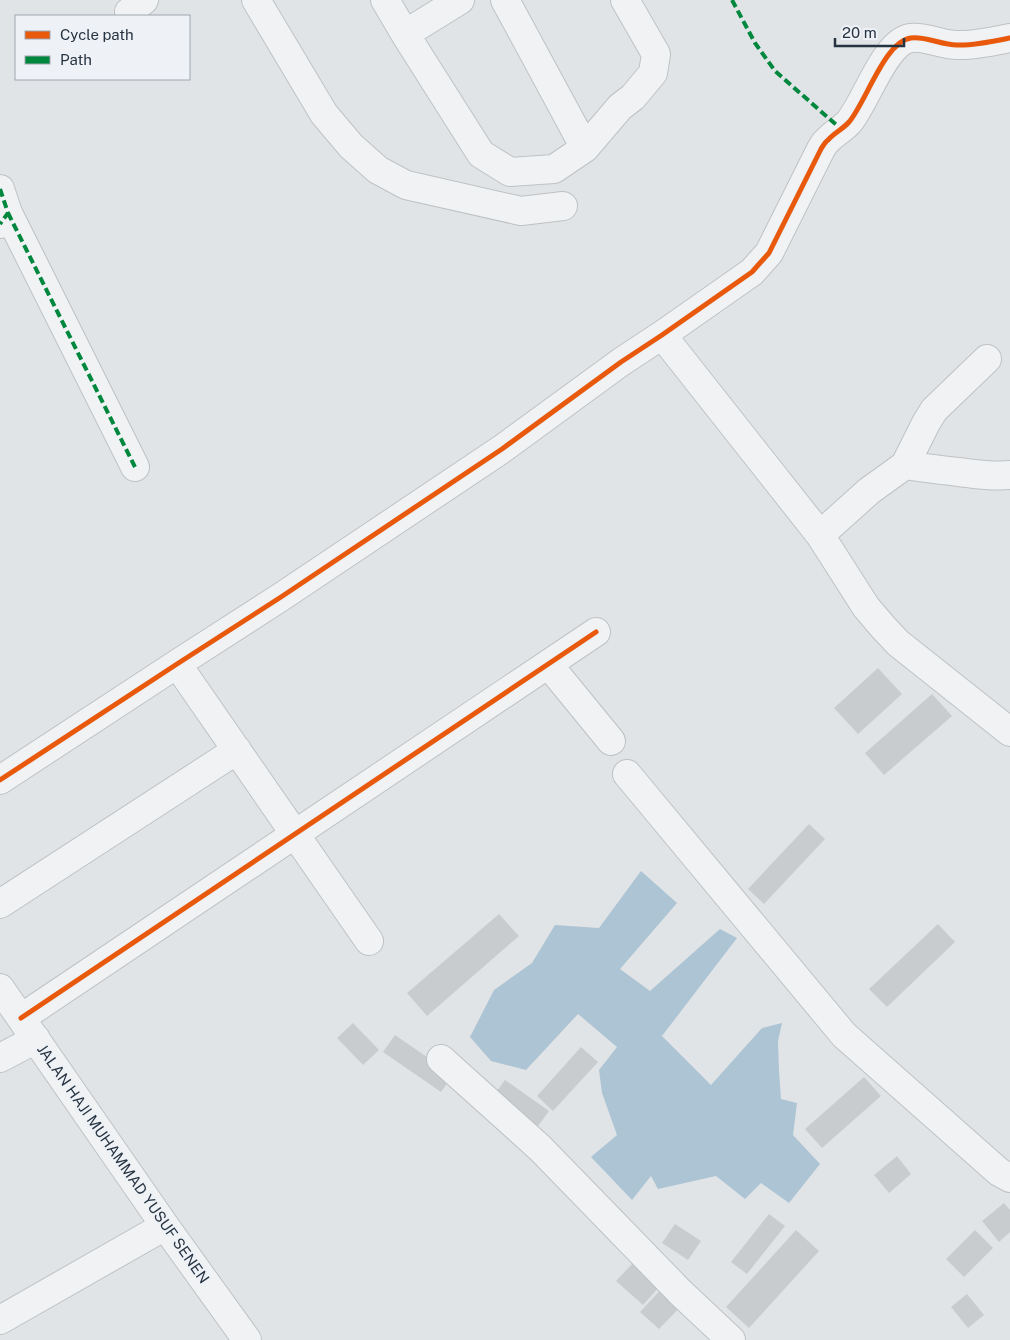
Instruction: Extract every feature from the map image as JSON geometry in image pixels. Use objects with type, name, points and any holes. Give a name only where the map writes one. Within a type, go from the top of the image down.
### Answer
[{"type":"street","points":[[256,0],[324,114],[350,146],[378,170],[406,185],[521,211],[563,206]]},
{"type":"street","points":[[385,0],[481,154],[510,172],[554,169],[585,148],[620,107],[633,96],[653,73],[656,54],[624,0]]},
{"type":"street","points":[[405,34],[460,0]]},
{"type":"street","points":[[505,0],[585,148]]},
{"type":"street","points":[[0,780],[281,597],[487,459],[621,362],[752,272],[769,253],[821,149],[828,139],[849,122],[862,103],[888,54],[900,42],[911,38],[958,45],[1010,38]]},
{"type":"street","points":[[3,209],[135,467]]},
{"type":"street","points":[[662,335],[820,535],[866,607],[893,638],[1010,732]]},
{"type":"street","points":[[820,535],[869,491],[905,465],[934,410],[987,358]]},
{"type":"street","points":[[905,465],[982,475],[1010,475]]},
{"type":"street","points":[[0,1058],[28,1028],[295,834],[596,632]]},
{"type":"street","points":[[177,664],[369,941]]},
{"type":"street","points":[[548,664],[611,741]]},
{"type":"street","points":[[0,904],[237,750]]},
{"type":"street","points":[[627,774],[844,1034],[998,1172],[1010,1178]]},
{"type":"street","name":"JALAN HAJI MUHAMMAD YUSUF SENEN","points":[[0,988],[165,1226],[247,1340]]},
{"type":"street","points":[[441,1059],[540,1148],[681,1293],[731,1340]]},
{"type":"street","points":[[0,1320],[165,1226]]},
{"type":"water","points":[[641,871],[677,903],[620,969],[650,991],[720,929],[737,938],[662,1036],[711,1085],[762,1028],[782,1023],[778,1041],[781,1099],[797,1103],[793,1135],[820,1164],[789,1203],[761,1183],[745,1199],[716,1176],[658,1189],[651,1176],[632,1200],[591,1157],[617,1135],[602,1093],[599,1070],[617,1047],[578,1014],[526,1070],[491,1061],[470,1037],[494,990],[532,963],[555,925],[599,928]]},
{"type":"building","points":[[878,668],[902,694],[858,734],[834,708]]},
{"type":"building","points":[[932,694],[952,716],[884,775],[865,753]]},
{"type":"building","points":[[809,824],[825,839],[764,904],[748,889]]},
{"type":"building","points":[[499,914],[519,936],[427,1016],[407,993]]},
{"type":"building","points":[[938,924],[955,942],[887,1007],[869,989]]},
{"type":"building","points":[[353,1023],[379,1050],[363,1065],[337,1038]]},
{"type":"building","points":[[395,1035],[453,1075],[441,1092],[383,1052]]},
{"type":"building","points":[[581,1047],[598,1062],[553,1111],[537,1096]]},
{"type":"building","points":[[864,1077],[881,1096],[822,1148],[805,1129]]},
{"type":"building","points":[[505,1080],[549,1111],[538,1126],[494,1095]]},
{"type":"building","points":[[897,1156],[911,1174],[889,1193],[874,1175]]},
{"type":"building","points":[[1004,1203],[1010,1210],[1010,1232],[999,1242],[982,1221]]},
{"type":"building","points":[[769,1214],[785,1226],[747,1274],[731,1262]]},
{"type":"building","points":[[675,1224],[701,1241],[688,1260],[662,1243]]},
{"type":"building","points":[[796,1230],[819,1251],[749,1328],[726,1307]]},
{"type":"building","points":[[975,1230],[993,1248],[964,1277],[946,1259]]},
{"type":"building","points":[[633,1263],[660,1286],[643,1305],[616,1281]]},
{"type":"building","points":[[665,1285],[684,1303],[659,1329],[640,1312]]},
{"type":"building","points":[[967,1294],[984,1315],[968,1328],[951,1307]]},
{"type":"marked path","points":[[732,0],[755,43],[775,71],[841,129]]},
{"type":"marked path","points":[[0,189],[8,213],[0,224]]},
{"type":"marked path","points":[[8,213],[135,467]]},
{"type":"cycle path","points":[[0,780],[281,597],[502,449],[621,362],[752,272],[769,253],[823,145],[849,122],[884,61],[902,42],[911,38],[917,38],[951,45],[963,45],[1010,38]]},
{"type":"cycle path","points":[[21,1018],[596,632]]}]
